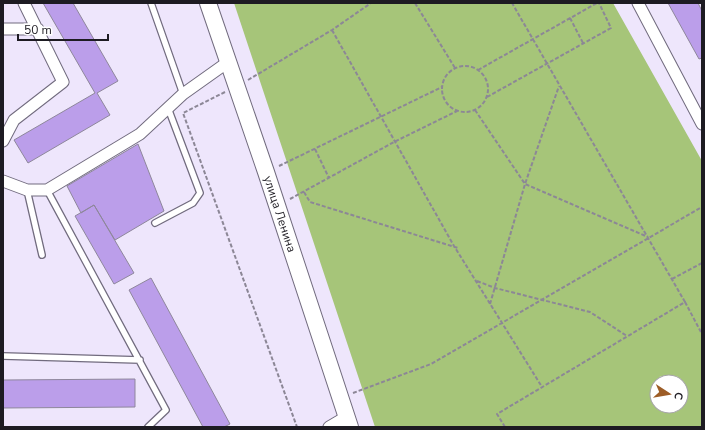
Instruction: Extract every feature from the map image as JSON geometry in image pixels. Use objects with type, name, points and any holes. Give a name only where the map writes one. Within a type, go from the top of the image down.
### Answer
[{"type":"street","points":[[3,141],[14,120],[63,82],[24,3]]},
{"type":"street","name":"улица Ленина","points":[[208,3],[266,172],[348,422]]},
{"type":"street","points":[[638,3],[702,124]]},
{"type":"street","points":[[3,29],[38,29]]},
{"type":"street","points":[[3,181],[27,190],[47,190],[140,134],[183,94],[228,62]]},
{"type":"street","points":[[329,427],[348,422]]},
{"type":"lane","points":[[151,3],[183,94]]},
{"type":"lane","points":[[155,223],[193,202],[200,192],[168,108]]},
{"type":"lane","points":[[27,190],[42,255]]},
{"type":"lane","points":[[47,190],[166,410],[148,427]]},
{"type":"lane","points":[[3,356],[140,360]]},
{"type":"path","points":[[297,427],[182,113],[237,87],[332,30],[371,3]]},
{"type":"path","points":[[415,3],[455,68]]},
{"type":"path","points":[[512,3],[546,64],[649,238],[702,334]]},
{"type":"path","points":[[478,70],[598,3],[611,28],[487,97]]},
{"type":"path","points":[[570,18],[583,43]]},
{"type":"path","points":[[332,30],[382,116],[394,142],[454,246],[542,387]]},
{"type":"path","points":[[466,66],[478,70],[485,77],[488,87],[487,97],[482,105],[475,110],[466,113],[457,111],[448,106],[443,97],[442,87],[446,76],[455,68],[466,66]]},
{"type":"path","points":[[490,304],[496,288],[525,184],[559,85]]},
{"type":"path","points":[[266,172],[442,87]]},
{"type":"path","points":[[475,110],[525,184],[649,238]]},
{"type":"path","points":[[277,206],[394,142],[457,111]]},
{"type":"path","points":[[315,149],[329,178]]},
{"type":"path","points":[[303,192],[310,202],[458,248]]},
{"type":"path","points":[[341,398],[431,364],[702,207]]},
{"type":"path","points":[[672,279],[702,263]]},
{"type":"path","points":[[476,281],[496,288],[590,312],[627,336]]},
{"type":"path","points":[[505,427],[497,414],[684,302]]},
{"type":"green space","points":[[234,3],[613,3],[702,161],[702,427],[375,427]]},
{"type":"building","points":[[43,3],[73,3],[118,81],[97,93],[110,115],[28,163],[14,140],[95,93]]},
{"type":"building","points":[[668,3],[698,3],[702,11],[702,58],[699,59]]},
{"type":"building","points":[[138,144],[164,211],[115,240],[94,205],[81,213],[67,186]]},
{"type":"building","points":[[94,205],[134,273],[114,284],[75,216]]},
{"type":"building","points":[[151,278],[230,424],[224,427],[203,427],[129,290]]},
{"type":"building","points":[[135,379],[135,407],[3,408],[3,380]]}]
